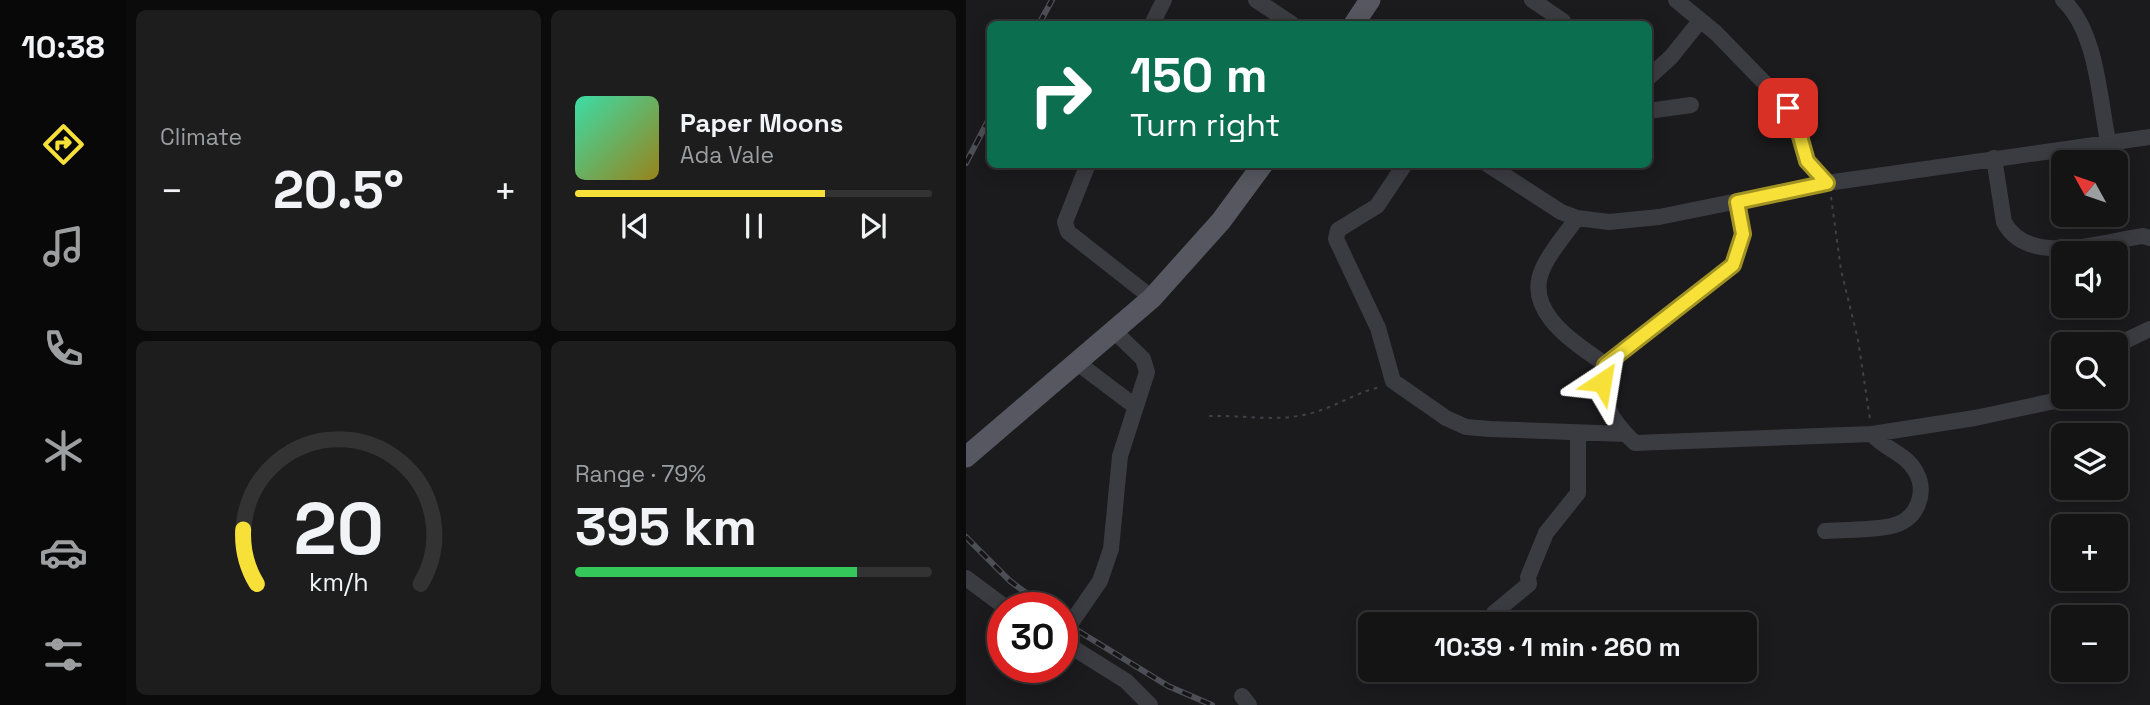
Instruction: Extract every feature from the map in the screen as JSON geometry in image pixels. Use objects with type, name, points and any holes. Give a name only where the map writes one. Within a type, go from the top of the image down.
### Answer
[{"type":"main road","points":[[1356,21],[1370,0]]},
{"type":"main road","points":[[966,457],[1075,361],[1152,298],[1221,221],[1260,168]]},
{"type":"street","points":[[1154,21],[1164,0]]},
{"type":"street","points":[[1256,0],[1288,21]]},
{"type":"street","points":[[1532,0],[1563,20]]},
{"type":"street","points":[[1676,0],[1766,82],[1788,108],[1798,129],[1807,161],[1827,183]]},
{"type":"street","points":[[2063,0],[2072,9],[2084,31],[2108,141]]},
{"type":"street","points":[[1652,74],[1671,57],[1700,21]]},
{"type":"street","points":[[1652,111],[1690,106]]},
{"type":"street","points":[[1493,168],[1561,212],[1577,218],[1609,222],[1737,202],[1827,183],[2150,137]]},
{"type":"street","points":[[1994,158],[2004,222],[2008,229],[2029,242],[2049,249],[2066,249],[2128,238],[2150,238]]},
{"type":"street","points":[[1086,168],[1065,222],[1068,232],[1152,298]]},
{"type":"street","points":[[1402,168],[1377,206],[1338,230],[1336,239],[1378,328],[1394,381],[1456,424],[1577,434],[1625,434]]},
{"type":"street","points":[[1737,202],[1743,234],[1733,265],[1605,365],[1603,400],[1625,434],[1635,443],[1872,434],[1975,418],[2051,402]]},
{"type":"street","points":[[1577,218],[1543,268],[1541,294],[1544,307],[1557,328],[1605,365]]},
{"type":"street","points":[[2128,340],[2150,329]]},
{"type":"street","points":[[1078,615],[1100,581],[1111,549],[1120,456],[1147,366],[1114,330]]},
{"type":"street","points":[[1075,361],[1136,407]]},
{"type":"street","points":[[1495,612],[1528,584],[1528,577],[1546,533],[1578,493],[1577,434]]},
{"type":"street","points":[[1825,531],[1896,524],[1914,511],[1920,500],[1922,488],[1916,472],[1905,457],[1872,434]]},
{"type":"street","points":[[966,578],[987,594]]},
{"type":"street","points":[[1078,650],[1126,681],[1150,705]]},
{"type":"path","points":[[1827,183],[1836,219],[1847,305],[1858,340],[1872,434]]},
{"type":"path","points":[[1209,416],[1271,418],[1308,414],[1340,404],[1360,391],[1394,381]]},
{"type":"railway","points":[[1041,21],[1052,0]]},
{"type":"railway","points":[[966,163],[987,123]]},
{"type":"railway","points":[[966,537],[1025,592]]},
{"type":"railway","points":[[1078,631],[1168,686],[1212,705]]},
{"type":"route","points":[[1602,382],[1605,365],[1733,265],[1743,234],[1737,202],[1827,183],[1807,161],[1798,129],[1788,108]]}]
